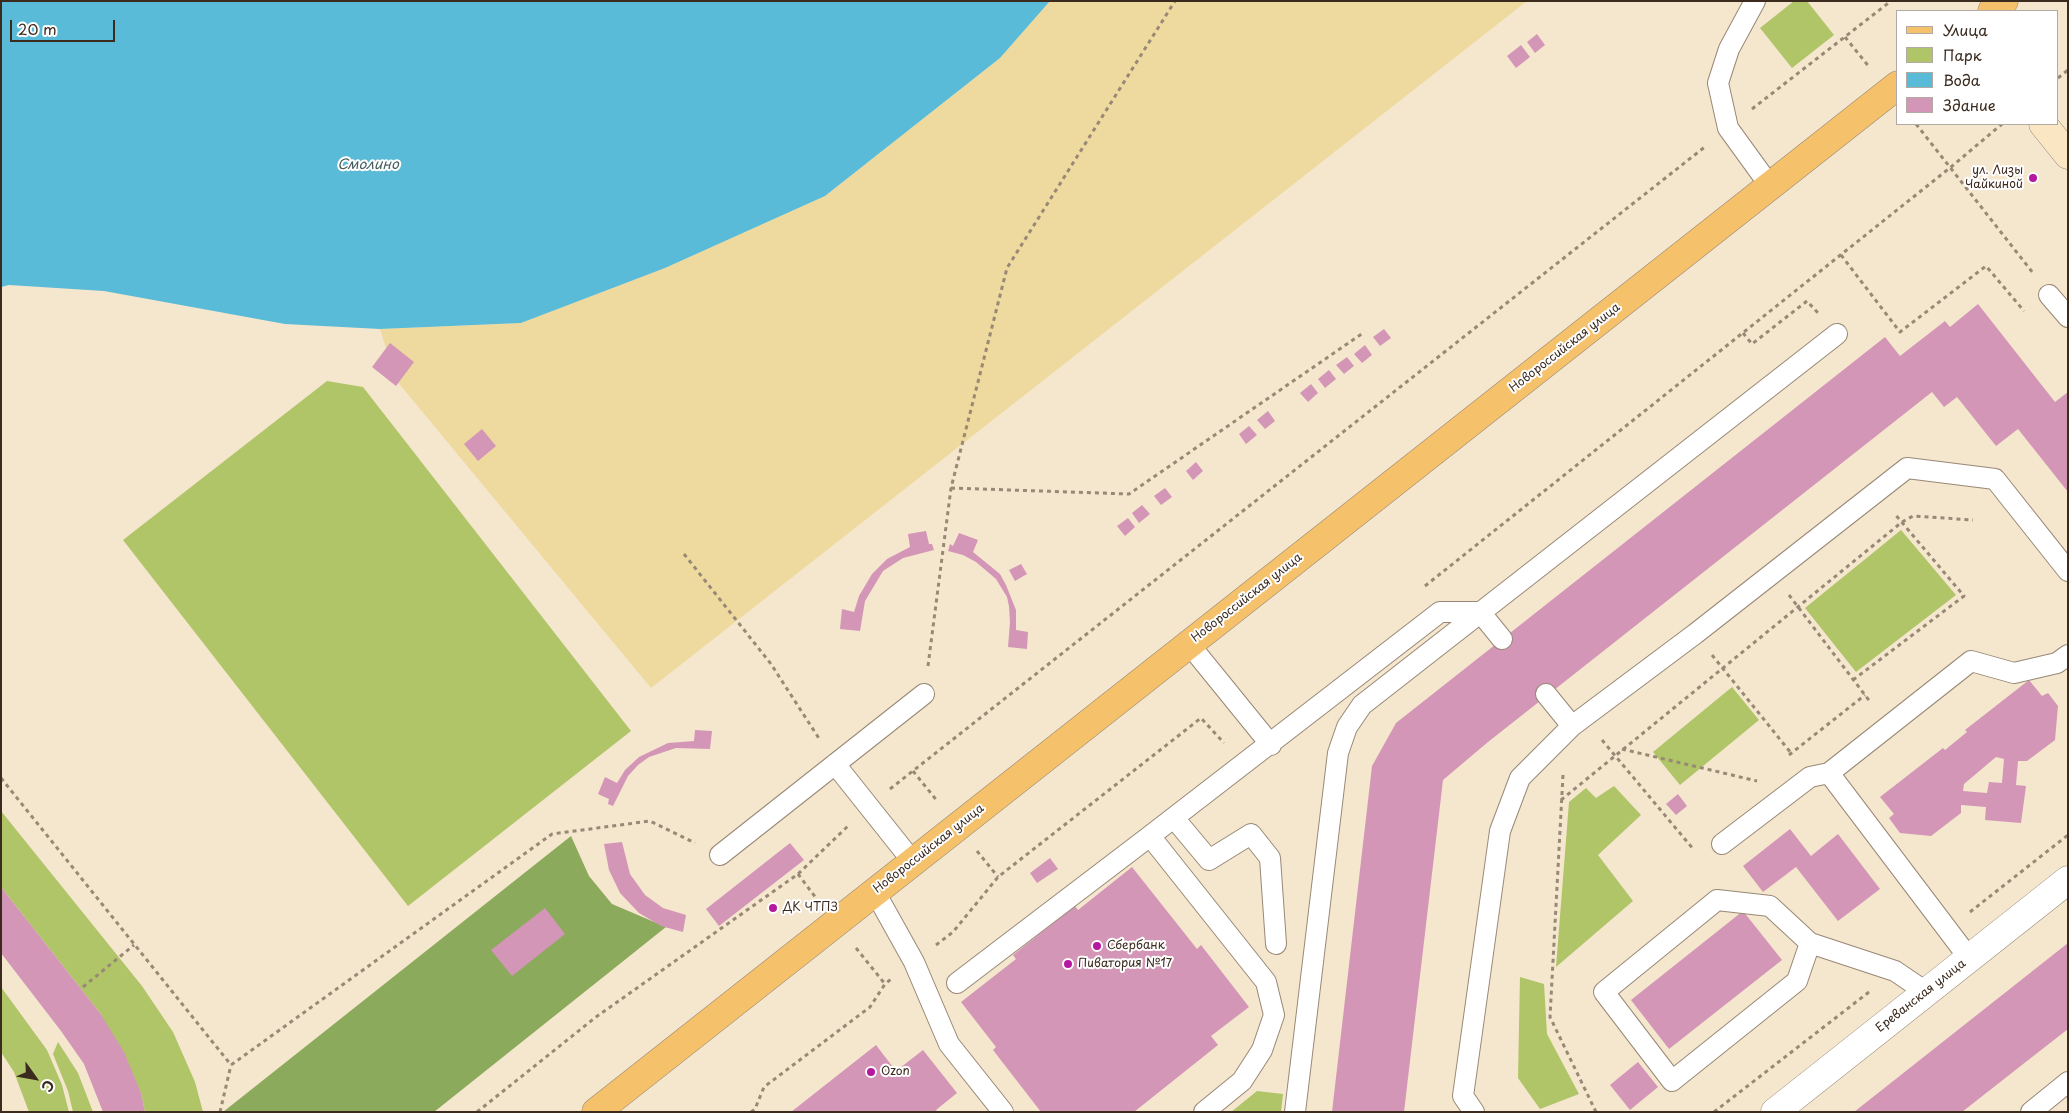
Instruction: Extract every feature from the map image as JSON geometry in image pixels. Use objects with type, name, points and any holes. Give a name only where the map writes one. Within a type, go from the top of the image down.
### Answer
[{"type":"main road","points":[[1993,10],[2004,1]]},
{"type":"main road","name":"Новороссийская улица","points":[[596,1112],[1896,87]]},
{"type":"street","points":[[2044,125],[2068,155]]},
{"type":"street","name":"Ереванская улица","points":[[1775,1112],[2068,880]]},
{"type":"lane","points":[[1755,1],[1729,49],[1718,83],[1728,128],[1770,186]]},
{"type":"lane","points":[[1294,1112],[1338,754],[1347,727],[1362,705],[1837,334]]},
{"type":"lane","points":[[1466,1107],[1500,831],[1520,778],[1574,726],[1908,468],[1995,479],[2068,571]]},
{"type":"lane","points":[[957,983],[1271,745],[1440,612],[1480,612]]},
{"type":"lane","points":[[1480,612],[1502,639]]},
{"type":"lane","points":[[1189,644],[1271,745]]},
{"type":"lane","points":[[1722,844],[1890,725],[1971,661],[2014,673],[2057,663],[2068,655]]},
{"type":"lane","points":[[720,855],[924,694]]},
{"type":"lane","points":[[1546,694],[1574,726]]},
{"type":"lane","points":[[835,764],[913,862]]},
{"type":"lane","points":[[1819,775],[1970,958]]},
{"type":"lane","points":[[1174,818],[1209,860],[1251,834],[1270,858],[1276,944]]},
{"type":"lane","points":[[1150,836],[1266,982],[1274,1015],[1262,1050],[1242,1081],[1204,1112]]},
{"type":"lane","points":[[875,892],[914,962],[949,1044],[1003,1112]]},
{"type":"lane","points":[[1810,943],[1797,981],[1672,1082],[1604,992],[1716,900],[1770,906],[1810,943],[1895,971],[1926,992]]},
{"type":"lane","points":[[2031,1112],[2068,1082]]},
{"type":"path","points":[[924,694],[951,488],[1007,268],[1175,1]]},
{"type":"path","points":[[477,1112],[596,1017],[798,874],[868,806],[1891,1]]},
{"type":"path","points":[[1917,125],[2033,274]]},
{"type":"path","points":[[1424,587],[1951,167],[2001,125]]},
{"type":"path","points":[[1841,255],[1900,332],[1986,266],[2033,323],[2058,305]]},
{"type":"path","points":[[1743,333],[1752,344],[1807,301],[1837,334]]},
{"type":"path","points":[[951,488],[1129,494],[1363,333]]},
{"type":"path","points":[[1853,680],[1964,596],[1876,493]]},
{"type":"path","points":[[1561,800],[1902,522],[1913,516],[1973,520]]},
{"type":"path","points":[[684,554],[771,664],[835,764]]},
{"type":"path","points":[[1773,574],[1853,680],[1890,725]]},
{"type":"path","points":[[1695,634],[1790,753],[1819,775]]},
{"type":"path","points":[[1784,759],[1865,695]]},
{"type":"path","points":[[751,1112],[764,1088],[870,1008],[885,984],[953,932],[998,877],[1201,718],[1226,746],[1253,723]]},
{"type":"path","points":[[1596,1112],[1550,1017],[1561,800],[1574,726],[1614,755],[1696,852]]},
{"type":"path","points":[[1622,749],[1757,781],[1764,775]]},
{"type":"path","points":[[1,778],[230,1065]]},
{"type":"path","points":[[220,1112],[230,1065],[552,834],[650,821],[720,855]]},
{"type":"path","points":[[83,987],[134,945]]},
{"type":"green space","points":[[1794,1],[1807,1],[1834,35],[1792,68],[1760,28]]},
{"type":"green space","points":[[327,381],[363,387],[631,731],[408,906],[123,540]]},
{"type":"green space","points":[[1901,530],[1956,595],[1856,672],[1805,608]]},
{"type":"green space","points":[[1732,687],[1759,720],[1680,785],[1653,752]]},
{"type":"green space","points":[[1614,786],[1641,815],[1598,855],[1633,901],[1556,967],[1569,802],[1586,788],[1596,798]]},
{"type":"green space","points":[[1,811],[142,986],[173,1032],[195,1082],[203,1112],[145,1112],[141,1093],[100,1013],[1,887]]},
{"type":"green space","points":[[571,836],[589,876],[612,904],[666,927],[434,1112],[223,1112]]},
{"type":"green space","points":[[1520,977],[1544,984],[1547,1034],[1579,1094],[1540,1109],[1518,1078]]},
{"type":"green space","points":[[1,987],[47,1050],[62,1085],[69,1112],[29,1112],[14,1072],[1,1052]]},
{"type":"green space","points":[[58,1042],[78,1073],[93,1112],[73,1112],[68,1091],[53,1054]]},
{"type":"green space","points":[[1257,1091],[1283,1094],[1281,1112],[1231,1112]]},
{"type":"sand","points":[[1050,1],[1527,1],[651,688],[396,380],[380,329],[521,323],[665,268],[825,196],[1000,58]]},
{"type":"water","name":"Смолино","points":[[1,1],[1050,1],[1000,58],[825,196],[665,268],[521,323],[380,329],[285,324],[104,291],[9,285],[1,287]]},
{"type":"building","points":[[1537,34],[1545,45],[1535,53],[1527,42]]},
{"type":"building","points":[[1521,45],[1530,57],[1516,68],[1507,56]]},
{"type":"building","points":[[1978,304],[2055,402],[2068,392],[2068,492],[2018,429],[1996,446],[1957,397],[1944,407],[1932,392],[1488,742],[1443,780],[1404,1112],[1332,1112],[1372,766],[1396,723],[1885,337],[1900,356],[1945,321],[1950,327]]},
{"type":"building","points":[[1384,329],[1391,338],[1380,346],[1373,337]]},
{"type":"building","points":[[390,343],[414,362],[396,386],[372,367]]},
{"type":"building","points":[[1365,345],[1372,355],[1362,363],[1354,354]]},
{"type":"building","points":[[1347,357],[1354,366],[1344,374],[1336,365]]},
{"type":"building","points":[[1329,370],[1336,379],[1325,388],[1318,379]]},
{"type":"building","points":[[1311,384],[1318,393],[1308,402],[1300,393]]},
{"type":"building","points":[[1268,411],[1275,421],[1265,429],[1257,420]]},
{"type":"building","points":[[1249,426],[1257,435],[1246,444],[1239,434]]},
{"type":"building","points":[[482,429],[496,446],[478,461],[464,444]]},
{"type":"building","points":[[1196,462],[1203,471],[1193,480],[1186,471]]},
{"type":"building","points":[[1165,488],[1172,497],[1161,505],[1154,496]]},
{"type":"building","points":[[1142,505],[1150,514],[1139,523],[1132,513]]},
{"type":"building","points":[[1128,518],[1135,527],[1125,536],[1117,526]]},
{"type":"building","points":[[926,531],[929,544],[932,544],[934,550],[903,558],[883,571],[865,601],[860,631],[840,629],[842,609],[854,612],[859,596],[872,574],[887,559],[910,547],[908,534]]},
{"type":"building","points":[[959,533],[978,540],[973,552],[1000,574],[1016,610],[1016,630],[1028,632],[1027,649],[1008,647],[1009,606],[1007,597],[996,579],[976,562],[963,555],[948,551],[950,544],[953,546]]},
{"type":"building","points":[[1021,564],[1027,574],[1015,581],[1009,570]]},
{"type":"building","points":[[2029,680],[2042,696],[2048,693],[2058,706],[2055,740],[2027,761],[2018,761],[2016,785],[2026,786],[2021,823],[1985,820],[1986,807],[1961,805],[1961,813],[1931,836],[1900,833],[1889,818],[1894,814],[1880,797],[1943,748],[1945,750],[1967,732],[1965,730]],"holes":[[[1996,757],[2004,759],[2002,783],[1989,782],[1987,793],[1963,791],[1964,784]]]},
{"type":"building","points":[[695,730],[712,731],[710,749],[676,748],[649,757],[628,776],[613,806],[608,804],[609,799],[598,794],[605,777],[617,783],[625,770],[639,757],[668,743],[694,741]]},
{"type":"building","points":[[1678,794],[1687,806],[1676,815],[1666,804]]},
{"type":"building","points":[[1790,829],[1811,856],[1838,834],[1880,889],[1838,921],[1796,867],[1763,892],[1743,866]]},
{"type":"building","points":[[622,842],[630,874],[645,895],[663,908],[686,915],[683,932],[661,926],[639,913],[620,893],[609,870],[604,844]]},
{"type":"building","points":[[790,843],[804,860],[719,926],[706,909]]},
{"type":"building","points":[[1050,858],[1058,869],[1037,883],[1030,873]]},
{"type":"building","points":[[1132,867],[1197,949],[1201,945],[1249,1007],[1211,1036],[1218,1045],[1134,1112],[1041,1112],[993,1050],[996,1047],[961,1002],[1016,959],[1013,955],[1075,906],[1078,910]]},
{"type":"building","points":[[1,887],[100,1013],[124,1052],[141,1093],[145,1112],[103,1112],[84,1064],[1,953]]},
{"type":"building","points":[[545,908],[565,934],[512,976],[491,950]]},
{"type":"building","points":[[1743,911],[1782,960],[1669,1049],[1631,1000]]},
{"type":"building","points":[[2068,943],[2068,1029],[1962,1112],[1854,1112]]},
{"type":"building","points":[[876,1045],[896,1071],[923,1050],[957,1093],[936,1110],[938,1112],[791,1112]]},
{"type":"building","points":[[1638,1062],[1658,1087],[1630,1110],[1610,1085]]},
{"type":"place","name":"ул. Лизы Чайкиной","points":[[2033,178]]},
{"type":"place","name":"ДК ЧТПЗ","points":[[773,908]]},
{"type":"place","name":"Сбербанк","points":[[1097,946]]},
{"type":"place","name":"Пиватория №17","points":[[1068,964]]},
{"type":"place","name":"Ozon","points":[[871,1072]]}]
